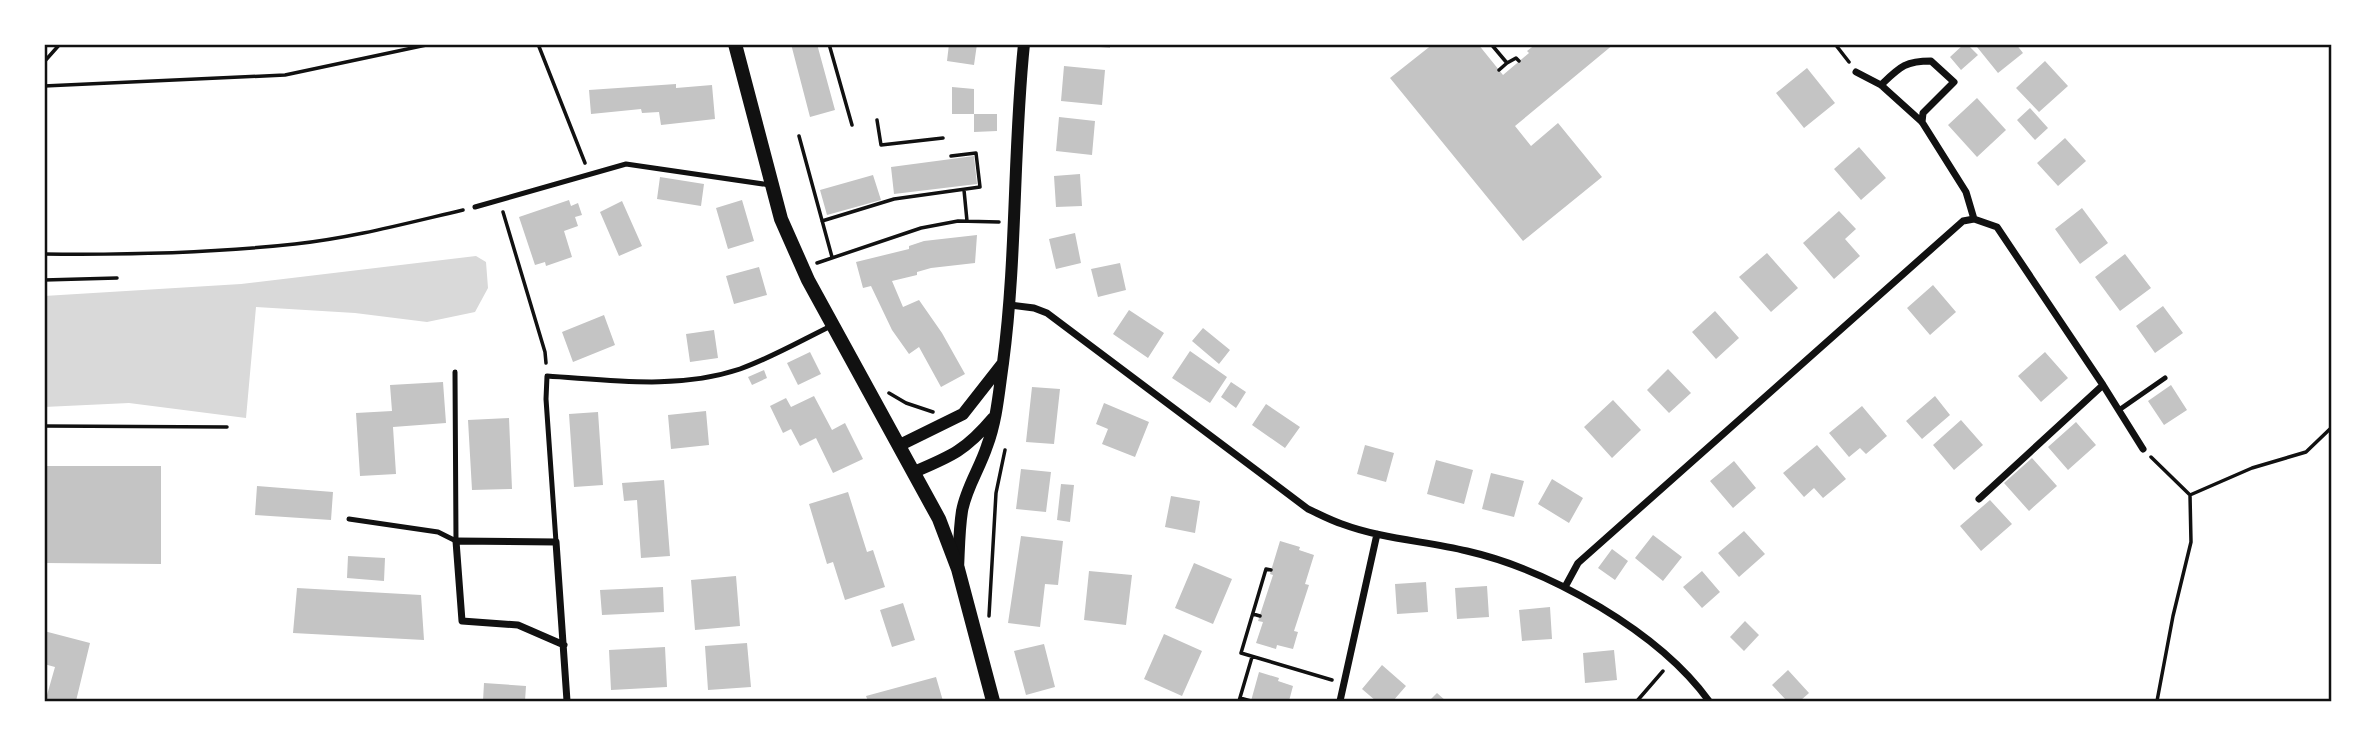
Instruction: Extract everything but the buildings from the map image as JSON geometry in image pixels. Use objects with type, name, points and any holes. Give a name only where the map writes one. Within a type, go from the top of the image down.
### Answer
[{"type":"main road","points":[[735,44],[781,219],[802,268],[939,519],[958,569],[993,701]]},
{"type":"street","points":[[958,569],[962,510],[972,479],[988,446],[1003,363],[1010,305],[1016,150],[1024,44]]},
{"type":"street","points":[[1881,85],[1895,71],[1911,61],[1931,61],[1954,82],[1923,113],[1922,122]]},
{"type":"street","points":[[1856,72],[1881,85],[1922,122],[1966,192],[1974,219]]},
{"type":"street","points":[[1564,587],[1578,564],[1952,231],[1963,222],[1974,219],[1997,227],[2143,449]]},
{"type":"street","points":[[1010,305],[1034,308],[1047,313],[1308,509],[1342,525],[1468,551],[1503,561],[1564,587],[1627,625],[1696,683],[1709,701]]},
{"type":"street","points":[[900,446],[963,414],[1003,363]]},
{"type":"street","points":[[1979,499],[2103,385]]},
{"type":"street","points":[[914,472],[954,455],[973,441],[995,415]]},
{"type":"street","points":[[1340,701],[1377,534]]},
{"type":"street","points":[[564,645],[518,625],[462,621],[456,541],[556,542],[564,645],[567,701]]},
{"type":"lane","points":[[475,207],[626,164],[771,185]]},
{"type":"lane","points":[[556,542],[546,400],[547,376],[653,382],[685,381],[741,368],[833,325]]},
{"type":"lane","points":[[349,519],[438,532],[456,541],[455,372]]},
{"type":"lane","points":[[2119,410],[2165,378]]},
{"type":"path","points":[[44,62],[60,44]]},
{"type":"path","points":[[44,86],[285,75],[430,44]]},
{"type":"path","points":[[538,44],[590,175]]},
{"type":"path","points":[[830,44],[852,125]]},
{"type":"path","points":[[1491,44],[1507,63]]},
{"type":"path","points":[[1835,44],[1856,72]]},
{"type":"path","points":[[1499,70],[1516,58],[1520,61]]},
{"type":"path","points":[[877,120],[881,145],[943,138]]},
{"type":"path","points":[[799,136],[832,257]]},
{"type":"path","points":[[822,221],[894,199],[980,187],[976,153],[951,156]]},
{"type":"path","points":[[964,190],[967,221]]},
{"type":"path","points":[[500,200],[545,352],[547,376]]},
{"type":"path","points":[[44,254],[225,250],[296,244],[353,235],[475,207]]},
{"type":"path","points":[[802,268],[921,228],[958,221],[1014,223]]},
{"type":"path","points":[[44,280],[117,278]]},
{"type":"path","points":[[44,426],[228,427]]},
{"type":"path","points":[[2190,495],[2252,468],[2306,452],[2331,428]]},
{"type":"path","points":[[989,618],[996,493],[1006,444]]},
{"type":"path","points":[[2143,449],[2190,495],[2191,542],[2157,701]]},
{"type":"path","points":[[1271,570],[1266,569],[1241,653],[1344,684]]},
{"type":"path","points":[[1253,614],[1260,616]]},
{"type":"path","points":[[1251,701],[1239,700],[1252,657]]},
{"type":"path","points":[[1637,701],[1671,661]]},
{"type":"shaded area","points":[[476,256],[486,262],[488,288],[475,312],[427,322],[355,313],[256,307],[246,418],[129,403],[44,407],[44,296],[241,284]]}]
